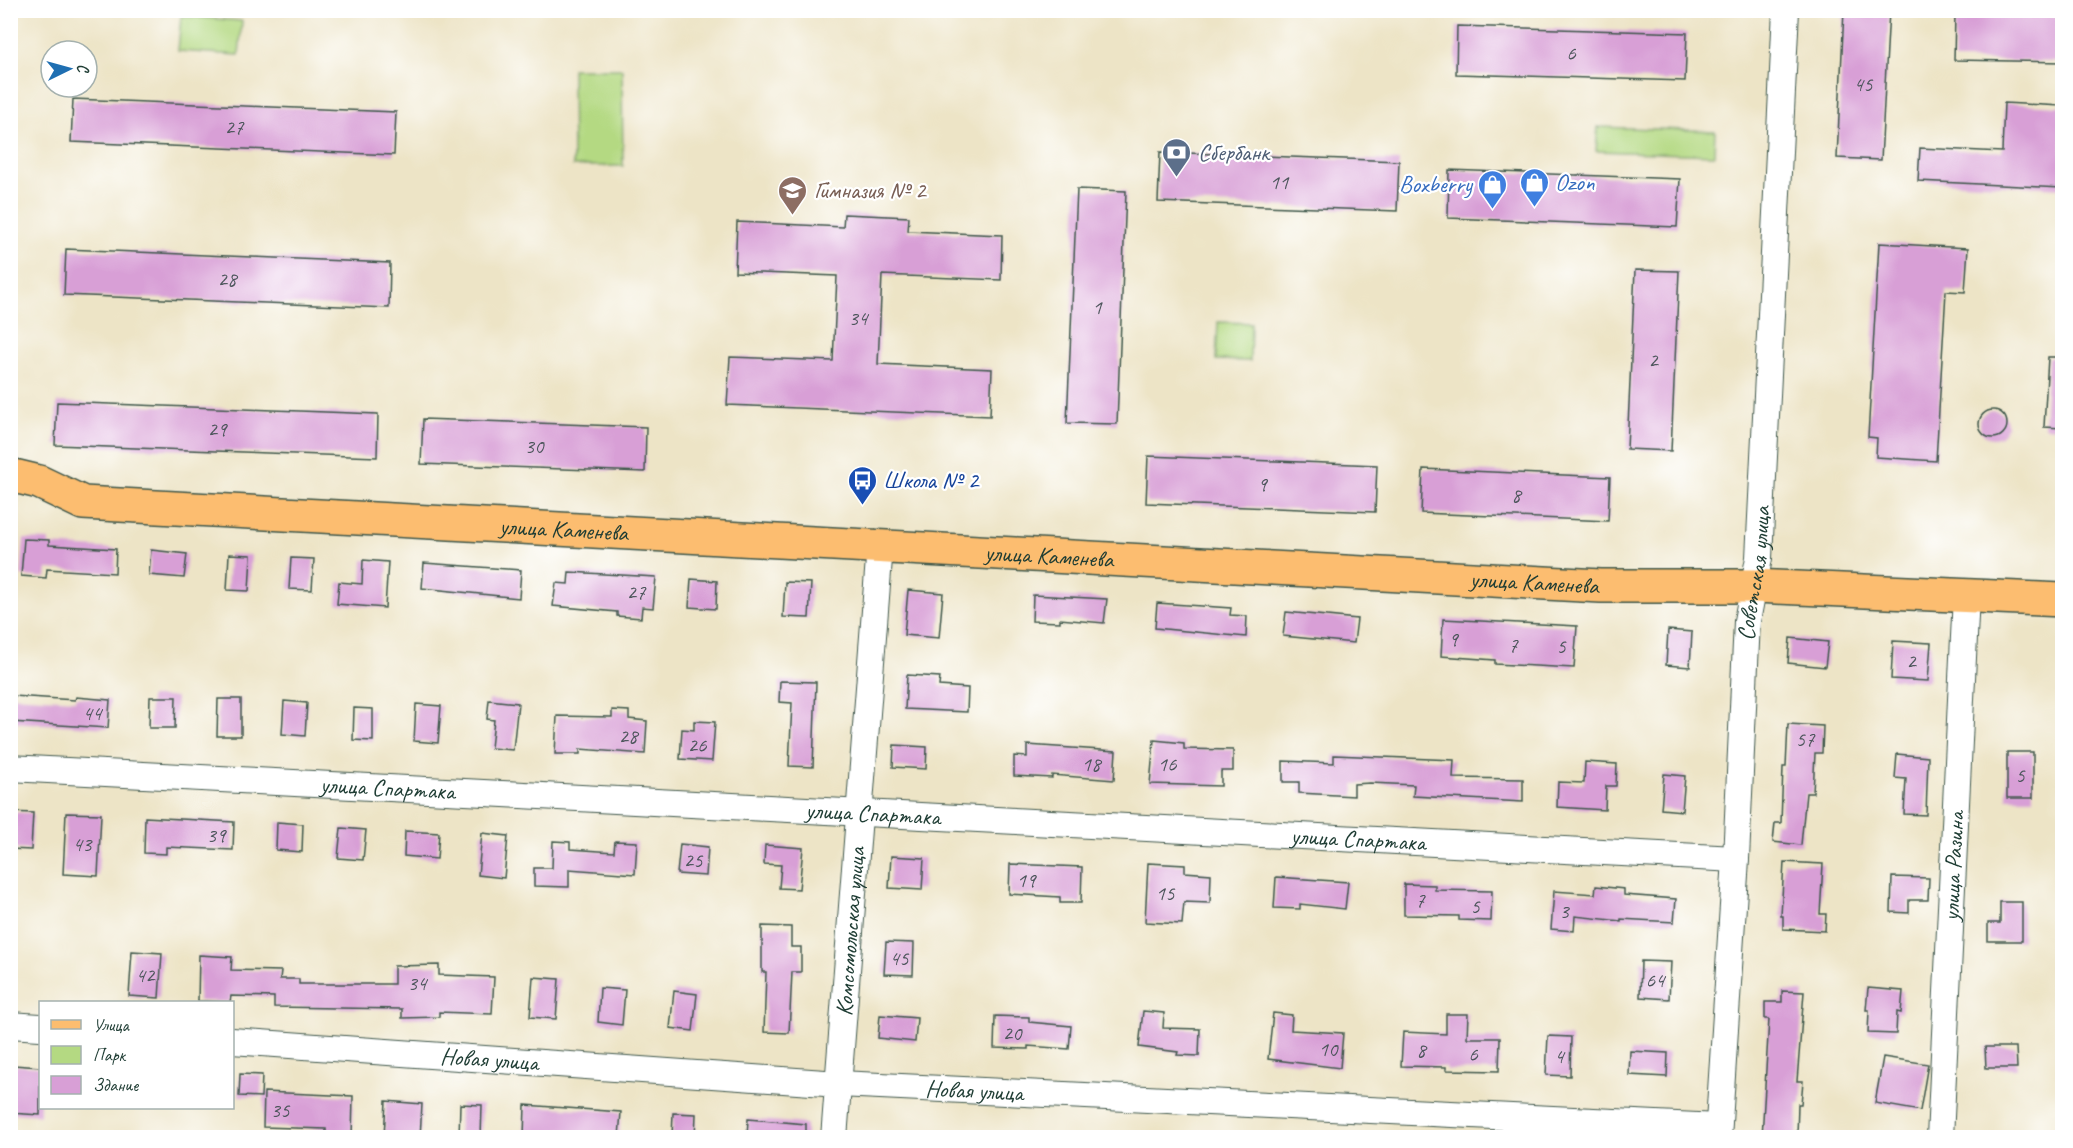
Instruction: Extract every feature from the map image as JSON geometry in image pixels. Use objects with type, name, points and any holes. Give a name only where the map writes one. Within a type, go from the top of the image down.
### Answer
[{"type":"main road","points":[[10,449],[25,478]]},
{"type":"main road","name":"улица Каменева","points":[[25,478],[82,502],[1600,586],[1754,586],[2062,600]]},
{"type":"street","name":"Советская улица","points":[[1718,1132],[1736,859],[1747,621],[1754,586],[1762,500],[1785,10]]},
{"type":"street","name":"Комсомольская улица","points":[[834,1137],[880,546]]},
{"type":"street","name":"улица Разина","points":[[1940,1137],[1966,595]]},
{"type":"street","name":"улица Спартака","points":[[10,768],[1736,859]]},
{"type":"street","points":[[10,1025],[39,1028]]},
{"type":"street","name":"Новая улица","points":[[234,1041],[839,1084],[1718,1132]]},
{"type":"green space","points":[[181,16],[242,21],[239,55],[178,51]]},
{"type":"green space","points":[[572,69],[622,69],[623,166],[573,166]]},
{"type":"green space","points":[[1598,127],[1715,131],[1714,155],[1596,151]]},
{"type":"green space","points":[[1218,322],[1251,323],[1250,361],[1216,360]]},
{"type":"building","points":[[1844,10],[1889,10],[1881,160],[1837,158]]},
{"type":"building","points":[[1955,14],[2062,16],[2062,62],[1954,60]]},
{"type":"building","points":[[1457,26],[1687,33],[1685,81],[1456,74]]},
{"type":"building","points":[[73,99],[396,112],[394,155],[71,142]]},
{"type":"building","points":[[2004,103],[2062,106],[2062,188],[1918,181],[1920,148],[2002,152]]},
{"type":"building","points":[[1160,152],[1399,161],[1397,211],[1158,202]]},
{"type":"building","points":[[1449,170],[1680,179],[1677,227],[1448,218]]},
{"type":"building","points":[[1077,189],[1126,191],[1117,424],[1067,423]]},
{"type":"building","points":[[844,214],[909,217],[908,231],[1002,235],[1001,280],[882,275],[878,364],[992,369],[990,416],[727,405],[730,357],[833,361],[837,276],[735,272],[737,222],[843,227]]},
{"type":"building","points":[[1879,243],[1968,248],[1965,292],[1946,291],[1936,461],[1876,457],[1877,438],[1868,437]]},
{"type":"building","points":[[66,249],[390,263],[389,308],[64,295]]},
{"type":"building","points":[[1635,270],[1679,271],[1671,451],[1627,449]]},
{"type":"building","points":[[2048,357],[2062,357],[2062,428],[2044,427]]},
{"type":"building","points":[[57,402],[378,414],[377,457],[55,445]]},
{"type":"building","points":[[1993,410],[2003,414],[2007,424],[2003,434],[1993,438],[1983,434],[1979,424],[1983,414]]},
{"type":"building","points":[[423,419],[646,427],[645,472],[421,464]]},
{"type":"building","points":[[1148,456],[1377,465],[1375,512],[1146,503]]},
{"type":"building","points":[[1423,469],[1610,477],[1608,521],[1421,513]]},
{"type":"building","points":[[24,539],[49,540],[49,545],[116,549],[115,573],[47,569],[46,578],[21,576]]},
{"type":"building","points":[[151,550],[187,554],[184,578],[149,575]]},
{"type":"building","points":[[229,554],[251,555],[249,591],[227,590]]},
{"type":"building","points":[[291,558],[314,559],[312,590],[289,589]]},
{"type":"building","points":[[363,560],[388,562],[385,608],[337,604],[339,582],[362,584]]},
{"type":"building","points":[[424,563],[521,570],[519,598],[422,588]]},
{"type":"building","points":[[569,572],[656,577],[653,608],[642,607],[641,618],[617,616],[617,612],[553,606],[556,583],[568,584]]},
{"type":"building","points":[[691,579],[717,581],[716,609],[689,607]]},
{"type":"building","points":[[785,582],[811,583],[809,618],[783,617]]},
{"type":"building","points":[[908,590],[943,593],[939,638],[904,635]]},
{"type":"building","points":[[1033,595],[1107,599],[1104,623],[1060,619],[1060,622],[1032,621]]},
{"type":"building","points":[[1157,603],[1231,608],[1230,615],[1247,616],[1246,637],[1155,628]]},
{"type":"building","points":[[1286,612],[1357,619],[1354,643],[1283,636]]},
{"type":"building","points":[[1443,619],[1577,626],[1574,668],[1495,664],[1495,660],[1441,656]]},
{"type":"building","points":[[1668,630],[1692,632],[1690,667],[1666,665]]},
{"type":"building","points":[[1790,638],[1828,642],[1825,667],[1788,663]]},
{"type":"building","points":[[1893,641],[1931,643],[1928,681],[1891,679]]},
{"type":"building","points":[[907,675],[940,677],[939,686],[968,688],[967,712],[905,709]]},
{"type":"building","points":[[780,681],[816,682],[813,767],[789,766],[792,703],[779,702]]},
{"type":"building","points":[[13,696],[110,700],[108,728],[11,722]]},
{"type":"building","points":[[150,697],[176,697],[175,728],[149,728]]},
{"type":"building","points":[[218,699],[241,699],[241,736],[217,736]]},
{"type":"building","points":[[489,700],[518,703],[513,750],[491,748],[494,720],[487,719]]},
{"type":"building","points":[[284,701],[307,703],[305,736],[282,734]]},
{"type":"building","points":[[416,704],[441,706],[438,743],[414,741]]},
{"type":"building","points":[[354,708],[373,709],[373,741],[353,740]]},
{"type":"building","points":[[612,710],[629,711],[629,719],[647,721],[645,754],[580,749],[580,754],[555,754],[557,716],[612,717]]},
{"type":"building","points":[[694,721],[715,722],[712,761],[680,759],[682,729],[694,730]]},
{"type":"building","points":[[1788,724],[1823,726],[1822,753],[1815,753],[1813,793],[1806,793],[1801,845],[1773,842],[1775,823],[1781,823],[1783,767],[1786,767]]},
{"type":"building","points":[[1154,740],[1184,743],[1184,749],[1233,750],[1233,771],[1221,771],[1221,786],[1150,784]]},
{"type":"building","points":[[894,745],[927,747],[926,769],[893,767]]},
{"type":"building","points":[[1027,745],[1116,751],[1114,780],[1052,775],[1052,778],[1014,776],[1014,756],[1027,757]]},
{"type":"building","points":[[2007,752],[2033,752],[2033,798],[2007,798]]},
{"type":"building","points":[[1897,754],[1928,757],[1926,815],[1904,814],[1906,779],[1895,778]]},
{"type":"building","points":[[1334,755],[1454,760],[1453,778],[1523,779],[1523,802],[1413,796],[1414,785],[1370,783],[1354,784],[1354,796],[1299,793],[1299,782],[1283,782],[1283,761],[1334,763]]},
{"type":"building","points":[[1585,762],[1617,764],[1616,786],[1606,786],[1605,810],[1557,807],[1558,782],[1584,783]]},
{"type":"building","points":[[1664,774],[1685,776],[1682,811],[1661,809]]},
{"type":"building","points":[[10,812],[33,813],[31,850],[10,849]]},
{"type":"building","points":[[66,813],[101,814],[98,876],[63,874]]},
{"type":"building","points":[[145,817],[234,822],[233,850],[166,847],[166,854],[144,853]]},
{"type":"building","points":[[277,822],[303,824],[302,852],[276,850]]},
{"type":"building","points":[[341,828],[366,830],[363,860],[338,858]]},
{"type":"building","points":[[405,831],[439,833],[437,859],[404,856]]},
{"type":"building","points":[[482,833],[508,836],[504,878],[478,875]]},
{"type":"building","points":[[553,841],[570,842],[570,849],[614,852],[615,841],[637,842],[635,874],[569,869],[569,887],[534,886],[534,868],[552,868]]},
{"type":"building","points":[[680,844],[708,847],[706,876],[677,874]]},
{"type":"building","points":[[765,845],[803,848],[799,889],[779,888],[781,865],[764,864]]},
{"type":"building","points":[[891,856],[924,858],[922,890],[889,888]]},
{"type":"building","points":[[1784,862],[1823,864],[1820,914],[1826,914],[1825,931],[1783,929],[1783,916],[1781,916]]},
{"type":"building","points":[[1148,863],[1185,865],[1185,872],[1211,874],[1210,903],[1184,902],[1182,924],[1145,922]]},
{"type":"building","points":[[1010,864],[1082,867],[1081,903],[1060,903],[1060,897],[1009,894]]},
{"type":"building","points":[[1276,877],[1348,882],[1345,909],[1300,904],[1300,909],[1274,908]]},
{"type":"building","points":[[1892,877],[1929,878],[1928,900],[1909,900],[1909,913],[1891,912]]},
{"type":"building","points":[[1404,884],[1435,885],[1435,890],[1492,891],[1491,921],[1459,920],[1459,916],[1404,915]]},
{"type":"building","points":[[1596,886],[1624,889],[1624,895],[1676,899],[1674,922],[1621,919],[1621,921],[1575,916],[1574,931],[1551,929],[1554,891],[1595,894]]},
{"type":"building","points":[[2000,902],[2022,902],[2022,941],[1988,941],[1988,923],[2000,923]]},
{"type":"building","points":[[762,926],[791,927],[791,947],[801,947],[801,972],[792,972],[789,1033],[764,1032],[766,972],[762,972]]},
{"type":"building","points":[[886,942],[914,943],[913,975],[884,974]]},
{"type":"building","points":[[132,951],[162,953],[159,998],[129,996]]},
{"type":"building","points":[[199,955],[232,957],[231,970],[281,971],[280,979],[299,979],[299,984],[394,984],[394,966],[439,965],[439,975],[494,977],[492,1014],[439,1012],[439,1017],[402,1018],[402,1009],[274,1007],[274,997],[231,996],[230,1001],[198,1001]]},
{"type":"building","points":[[1641,961],[1671,962],[1669,999],[1640,997]]},
{"type":"building","points":[[533,977],[559,979],[556,1019],[530,1017]]},
{"type":"building","points":[[600,988],[625,990],[622,1025],[598,1022]]},
{"type":"building","points":[[1868,988],[1903,991],[1901,1013],[1897,1012],[1896,1034],[1868,1033],[1869,1010],[1866,1010]]},
{"type":"building","points":[[674,991],[697,994],[693,1031],[670,1028]]},
{"type":"building","points":[[1782,991],[1804,992],[1797,1081],[1803,1081],[1801,1104],[1798,1104],[1797,1137],[1762,1137],[1769,1019],[1765,1019],[1765,1002],[1782,1002]]},
{"type":"building","points":[[1143,1011],[1164,1013],[1163,1028],[1200,1029],[1199,1056],[1177,1055],[1178,1052],[1139,1047]]},
{"type":"building","points":[[1273,1013],[1292,1015],[1291,1030],[1343,1033],[1340,1068],[1268,1059]]},
{"type":"building","points":[[1446,1014],[1468,1014],[1467,1038],[1500,1038],[1499,1071],[1401,1066],[1403,1032],[1446,1034]]},
{"type":"building","points":[[880,1015],[917,1018],[915,1042],[878,1038]]},
{"type":"building","points":[[995,1016],[1029,1017],[1029,1022],[1071,1026],[1069,1049],[1028,1046],[1028,1049],[994,1048]]},
{"type":"building","points":[[1548,1036],[1571,1037],[1570,1076],[1546,1075]]},
{"type":"building","points":[[1985,1047],[2016,1047],[2017,1068],[1986,1068]]},
{"type":"building","points":[[1630,1051],[1668,1053],[1667,1077],[1629,1075]]},
{"type":"building","points":[[1883,1057],[1928,1064],[1920,1111],[1875,1103]]},
{"type":"building","points":[[13,1065],[39,1067],[40,1115],[10,1113]]},
{"type":"building","points":[[240,1074],[262,1075],[261,1097],[239,1096]]},
{"type":"building","points":[[264,1092],[353,1096],[352,1137],[326,1137],[326,1129],[263,1127]]},
{"type":"building","points":[[386,1101],[422,1104],[420,1137],[384,1137]]},
{"type":"building","points":[[460,1104],[482,1105],[481,1137],[459,1137]]},
{"type":"building","points":[[525,1105],[621,1112],[619,1137],[524,1137]]},
{"type":"building","points":[[673,1113],[696,1114],[695,1137],[672,1137]]},
{"type":"building","points":[[748,1119],[806,1124],[806,1137],[747,1137]]},
{"type":"place","name":"Сбербанк","points":[[1177,178]]},
{"type":"place","name":"Ozon","points":[[1534,208]]},
{"type":"place","name":"Boxberry","points":[[1493,210]]},
{"type":"place","name":"Гимназия № 2","points":[[793,216]]},
{"type":"place","name":"Школа № 2","points":[[862,506]]}]
